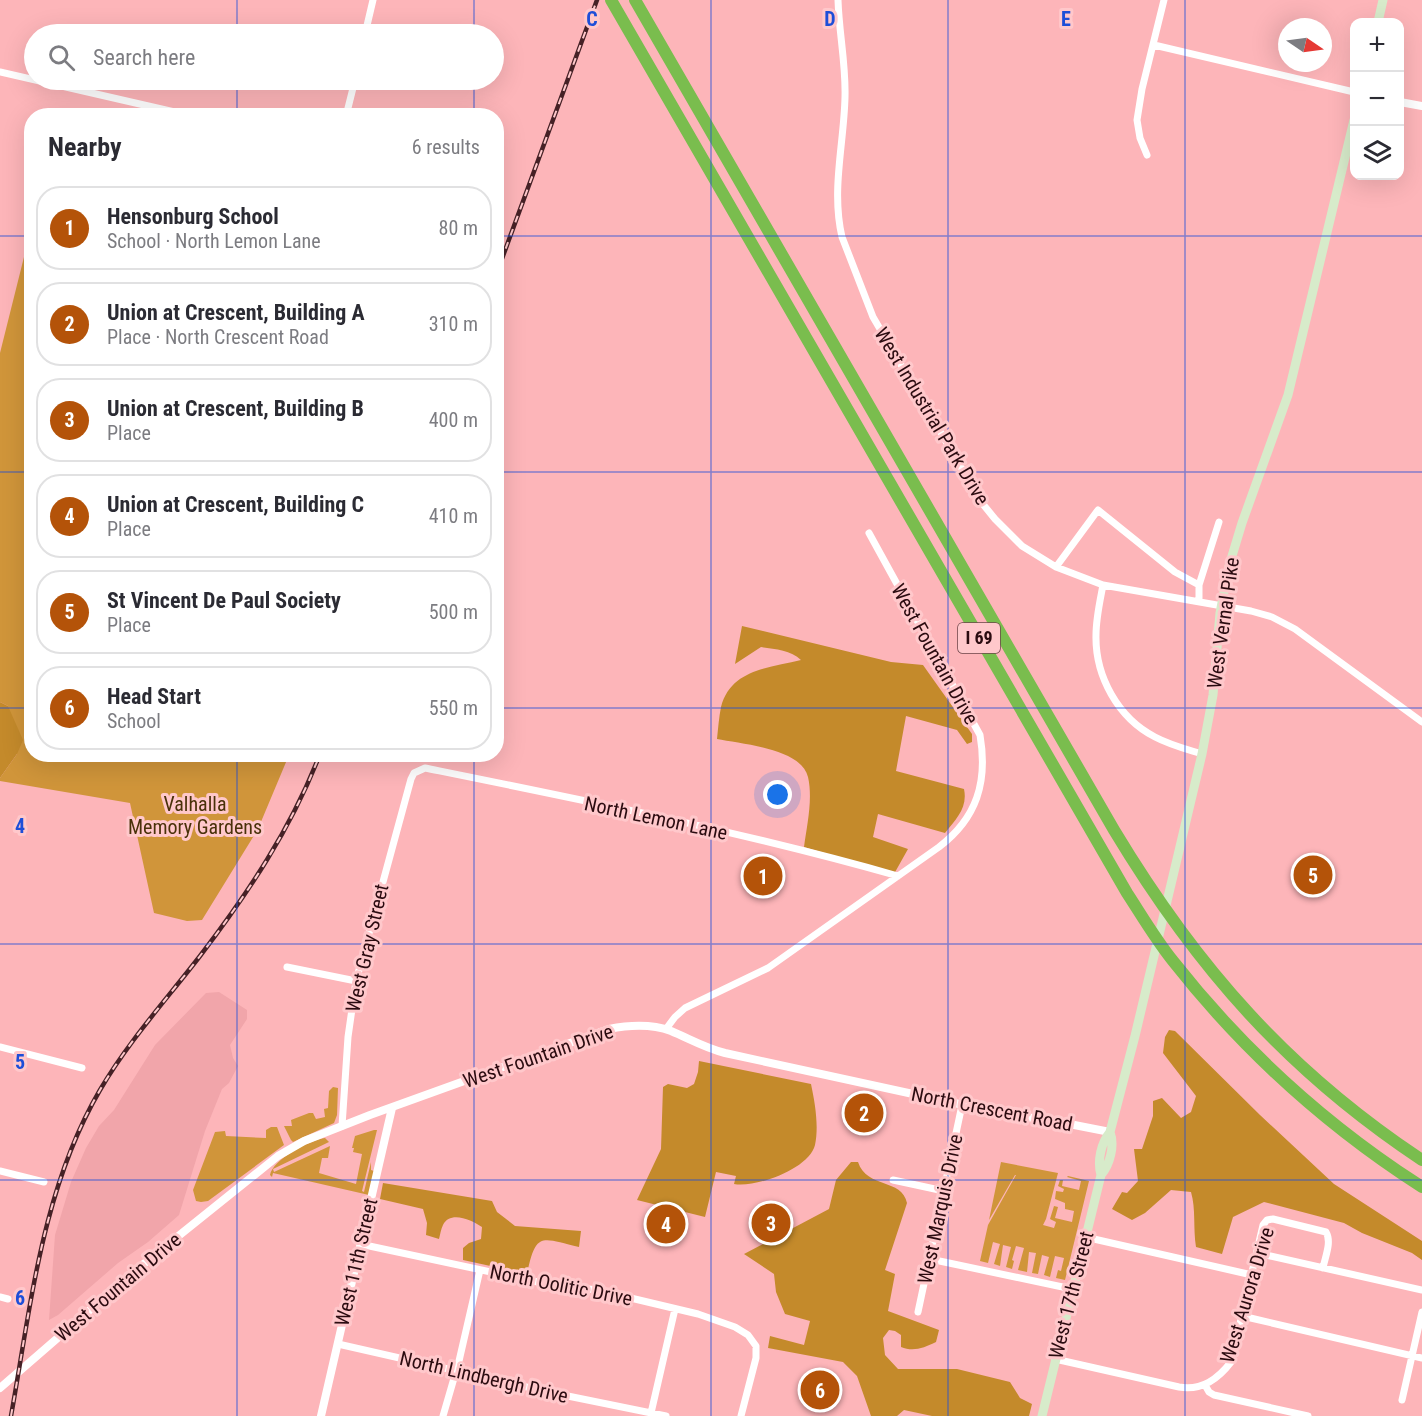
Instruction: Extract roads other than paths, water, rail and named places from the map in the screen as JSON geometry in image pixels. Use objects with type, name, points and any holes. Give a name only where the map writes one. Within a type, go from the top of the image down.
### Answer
[{"type":"highway","name":"I 69","points":[[611,0],[1112,871],[1171,958],[1204,1000],[1268,1067],[1334,1125],[1422,1187]]},
{"type":"highway","name":"I 69","points":[[635,0],[1142,876],[1179,930],[1245,1011],[1320,1084],[1422,1160]]},
{"type":"highway","points":[[1382,1132],[1422,1149]]},
{"type":"main road","points":[[1379,18],[1383,0]]},
{"type":"main road","name":"West Vernal Pike","points":[[1110,1132],[1202,754],[1213,695],[1220,614],[1238,533],[1280,422],[1291,386],[1353,126]]},
{"type":"main road","name":"West 17th Street","points":[[1041,1416],[1101,1174],[1099,1162],[1104,1140],[1110,1132]]},
{"type":"street","points":[[367,24],[373,0]]},
{"type":"street","name":"West Industrial Park Drive","points":[[838,0],[844,53],[845,100],[837,181],[837,208],[842,237],[873,317],[976,495],[995,519],[1022,546],[1056,567],[1103,585],[1251,611],[1281,621],[1422,722]]},
{"type":"street","points":[[1148,155],[1140,138],[1137,120],[1142,89],[1164,0]]},
{"type":"street","points":[[1154,45],[1350,91]]},
{"type":"street","points":[[0,72],[24,78]]},
{"type":"street","points":[[79,90],[157,108]]},
{"type":"street","points":[[348,108],[352,90]]},
{"type":"street","points":[[1404,103],[1422,106]]},
{"type":"street","points":[[1056,567],[1098,510],[1175,572],[1199,585]]},
{"type":"street","points":[[1199,601],[1199,585],[1219,522]]},
{"type":"street","name":"West Fountain Drive","points":[[0,1388],[136,1270],[278,1156],[304,1141],[342,1126],[603,1031],[635,1026],[666,1029],[685,1008],[768,968],[945,842],[963,824],[978,796],[983,769],[980,735],[869,533]]},
{"type":"street","points":[[1103,585],[1096,644],[1100,666],[1110,692],[1124,712],[1141,728],[1171,744],[1202,754]]},
{"type":"street","name":"North Lemon Lane","points":[[414,773],[425,768],[528,789],[823,855],[898,876]]},
{"type":"street","name":"West Gray Street","points":[[342,1126],[348,1037],[356,981],[369,926],[414,773]]},
{"type":"street","points":[[287,967],[356,981]]},
{"type":"street","name":"North Crescent Road","points":[[666,1029],[701,1046],[725,1053],[962,1105],[1110,1132]]},
{"type":"street","points":[[0,1047],[82,1068]]},
{"type":"street","name":"West Marquis Drive","points":[[918,1312],[962,1105]]},
{"type":"street","name":"West 11th Street","points":[[321,1416],[392,1108]]},
{"type":"street","points":[[0,1171],[44,1182]]},
{"type":"street","points":[[893,1180],[944,1191]]},
{"type":"street","name":"West Aurora Drive","points":[[1205,1385],[1217,1378],[1231,1362],[1263,1225],[1267,1220],[1274,1219],[1326,1232],[1329,1236],[1329,1243],[1323,1268]]},
{"type":"street","points":[[1085,1237],[1252,1275]]},
{"type":"street","name":"North Oolitic Drive","points":[[360,1244],[547,1284],[597,1290],[698,1314],[735,1328],[748,1335],[754,1342],[757,1353],[741,1416]]},
{"type":"street","points":[[1257,1254],[1422,1290]]},
{"type":"street","points":[[930,1259],[1072,1289]]},
{"type":"street","points":[[443,1416],[454,1370],[459,1361],[480,1270]]},
{"type":"street","points":[[651,1413],[675,1309]]},
{"type":"street","points":[[1402,1400],[1422,1311]]},
{"type":"street","points":[[1242,1316],[1422,1358]]},
{"type":"street","name":"North Lindbergh Drive","points":[[338,1344],[666,1416]]},
{"type":"street","points":[[1055,1359],[1179,1387],[1192,1388],[1205,1385],[1214,1395],[1308,1416]]},
{"type":"railway","points":[[504,253],[597,0]]},
{"type":"railway","points":[[11,1416],[41,1248],[64,1167],[80,1128],[111,1072],[200,956],[267,860],[296,808],[317,762]]},
{"type":"place","name":"St Vincent De Paul Society","points":[[1313,875]]},
{"type":"place","name":"Hensonburg School","points":[[763,876]]},
{"type":"place","name":"Union at Crescent, Building A","points":[[864,1113]]},
{"type":"place","name":"Union at Crescent, Building B","points":[[771,1223]]},
{"type":"place","name":"Union at Crescent, Building C","points":[[666,1224]]},
{"type":"place","name":"Head Start","points":[[820,1390]]},
{"type":"park label","name":"Valhalla Memory Gardens","points":[[195,816]]}]
